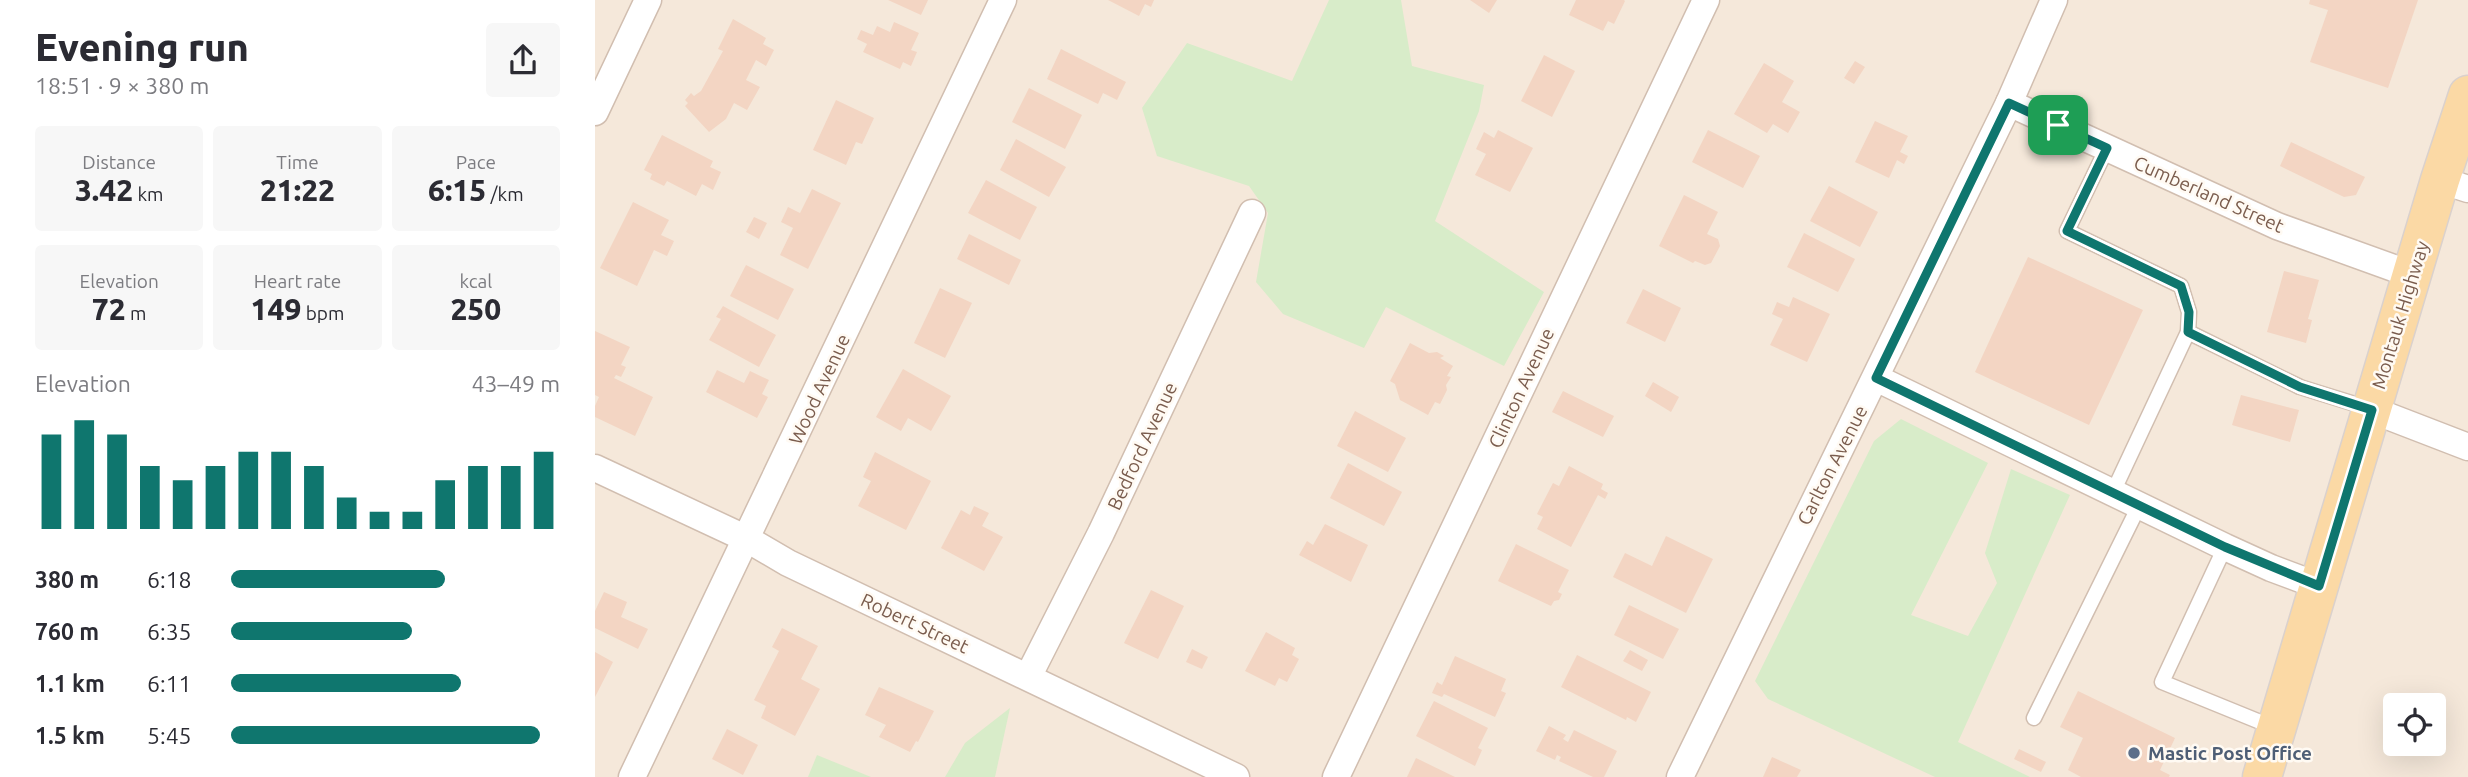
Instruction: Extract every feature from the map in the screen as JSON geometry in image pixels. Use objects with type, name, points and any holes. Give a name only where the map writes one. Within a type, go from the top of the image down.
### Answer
[{"type":"main road","name":"Montauk Highway","points":[[2262,777],[2413,275],[2454,185],[2468,95]]},
{"type":"street","points":[[595,112],[648,0]]},
{"type":"street","name":"Wood Avenue","points":[[632,777],[1003,0]]},
{"type":"street","name":"Clinton Avenue","points":[[1336,777],[1706,0]]},
{"type":"street","name":"Carlton Avenue","points":[[1680,777],[2009,103],[2055,0]]},
{"type":"street","name":"Cumberland Street","points":[[2009,103],[2277,226],[2413,275]]},
{"type":"street","name":"Bedford Avenue","points":[[1028,677],[1101,533],[1252,214]]},
{"type":"street","points":[[1876,378],[2225,547],[2319,586]]},
{"type":"street","points":[[2372,410],[2468,447]]},
{"type":"street","name":"Robert Street","points":[[595,468],[747,538],[788,563],[1236,777]]},
{"type":"lane","points":[[2107,148],[2067,231],[2181,286],[2189,312],[2188,332],[2113,492]]},
{"type":"lane","points":[[2188,332],[2300,387],[2372,410]]},
{"type":"lane","points":[[2034,718],[2139,506]]},
{"type":"lane","points":[[2225,547],[2162,682],[2277,729]]},
{"type":"shaded area","points":[[595,0],[2468,0],[2468,777],[595,777]]},
{"type":"green space","points":[[1329,0],[1401,0],[1412,66],[1484,85],[1479,111],[1435,221],[1544,292],[1504,366],[1386,307],[1364,348],[1283,314],[1256,282],[1268,213],[1249,186],[1157,156],[1142,108],[1187,43],[1292,81]]},
{"type":"green space","points":[[1901,419],[1988,463],[1911,615],[1968,636],[1997,583],[1985,553],[2011,469],[2070,495],[1958,742],[2030,777],[1935,777],[1768,699],[1755,681],[1874,441]]},
{"type":"green space","points":[[1010,708],[995,777],[945,777],[965,743]]},
{"type":"green space","points":[[817,755],[871,777],[808,777]]},
{"type":"building","points":[[888,0],[928,0],[921,15]]},
{"type":"building","points":[[1108,0],[1154,0],[1151,7],[1145,4],[1139,16]]},
{"type":"building","points":[[1470,0],[1497,0],[1489,13]]},
{"type":"building","points":[[1576,0],[1625,1],[1614,24],[1608,21],[1603,31],[1569,15]]},
{"type":"building","points":[[2310,0],[2418,0],[2388,88],[2310,62],[2328,10],[2309,4]]},
{"type":"building","points":[[733,19],[766,38],[763,44],[774,50],[766,66],[756,60],[746,80],[760,87],[747,110],[734,103],[726,119],[709,132],[685,106],[688,103],[685,100],[691,93],[694,96],[701,91],[723,51],[718,49]]},
{"type":"building","points":[[894,22],[919,33],[911,50],[917,52],[911,66],[903,62],[900,69],[863,52],[867,44],[857,39],[861,30],[873,35],[877,26],[890,32]]},
{"type":"building","points":[[1061,49],[1126,82],[1117,100],[1103,93],[1098,104],[1047,79]]},
{"type":"building","points":[[1544,55],[1575,71],[1552,117],[1521,101]]},
{"type":"building","points":[[1855,61],[1865,67],[1854,84],[1844,78]]},
{"type":"building","points":[[1764,63],[1794,81],[1782,102],[1800,112],[1788,133],[1773,124],[1767,133],[1734,114]]},
{"type":"building","points":[[1029,88],[1082,115],[1065,149],[1012,122]]},
{"type":"building","points":[[836,100],[874,118],[862,144],[856,142],[846,165],[813,150]]},
{"type":"building","points":[[1875,121],[1908,136],[1900,152],[1908,156],[1904,164],[1897,160],[1889,178],[1855,162]]},
{"type":"building","points":[[1498,130],[1533,148],[1510,192],[1475,175],[1486,154],[1476,149],[1484,132],[1494,138]]},
{"type":"building","points":[[1708,130],[1760,156],[1743,188],[1692,162]]},
{"type":"building","points":[[662,135],[713,161],[710,167],[721,172],[713,190],[702,184],[696,196],[667,181],[664,186],[650,179],[652,174],[644,170]]},
{"type":"building","points":[[1016,139],[1066,167],[1049,197],[1000,170]]},
{"type":"building","points":[[2291,142],[2365,177],[2356,195],[2344,197],[2280,166]]},
{"type":"building","points":[[986,180],[1037,207],[1020,240],[968,213]]},
{"type":"building","points":[[1829,186],[1878,212],[1860,247],[1810,221]]},
{"type":"building","points":[[812,189],[841,203],[808,269],[780,255],[793,228],[781,222],[788,207],[800,213]]},
{"type":"building","points":[[1684,195],[1718,212],[1707,234],[1718,239],[1720,246],[1711,263],[1693,263],[1659,246]]},
{"type":"building","points":[[633,202],[669,220],[661,235],[674,241],[667,256],[654,250],[637,286],[600,268]]},
{"type":"building","points":[[754,217],[767,223],[759,239],[746,232]]},
{"type":"building","points":[[1804,233],[1855,259],[1838,292],[1787,267]]},
{"type":"building","points":[[969,234],[1021,260],[1009,285],[957,259]]},
{"type":"building","points":[[2028,257],[2143,310],[2089,425],[1975,372]]},
{"type":"building","points":[[746,265],[794,289],[778,320],[730,296]]},
{"type":"building","points":[[2284,271],[2319,280],[2308,319],[2312,320],[2306,343],[2267,332]]},
{"type":"building","points":[[940,288],[972,303],[945,358],[914,343]]},
{"type":"building","points":[[1643,289],[1681,308],[1665,342],[1626,323]]},
{"type":"building","points":[[1793,297],[1830,314],[1807,362],[1770,345],[1783,319],[1772,314],[1777,302],[1789,307]]},
{"type":"building","points":[[723,306],[776,335],[759,367],[709,340],[721,319],[716,317]]},
{"type":"building","points":[[595,331],[630,347],[621,365],[626,367],[621,377],[616,375],[614,378],[653,397],[635,436],[595,417],[595,406],[599,397],[595,395]]},
{"type":"building","points":[[1410,343],[1429,353],[1437,352],[1444,356],[1440,358],[1453,366],[1447,376],[1451,377],[1440,404],[1435,402],[1428,415],[1400,400],[1395,384],[1390,381]]},
{"type":"building","points":[[903,369],[951,396],[931,431],[908,418],[901,431],[876,417]]},
{"type":"building","points":[[717,370],[744,383],[750,371],[769,380],[762,394],[768,397],[757,418],[706,392]]},
{"type":"building","points":[[1653,382],[1679,397],[1671,412],[1645,396]]},
{"type":"building","points":[[1563,391],[1614,416],[1603,437],[1552,412]]},
{"type":"building","points":[[2241,395],[2299,410],[2290,442],[2232,425]]},
{"type":"building","points":[[1355,411],[1406,438],[1388,472],[1337,446]]},
{"type":"building","points":[[875,452],[931,481],[906,530],[858,506],[871,481],[863,477]]},
{"type":"building","points":[[1348,463],[1402,492],[1384,526],[1330,498]]},
{"type":"building","points":[[1569,466],[1603,484],[1601,489],[1608,493],[1605,499],[1598,495],[1571,547],[1537,529],[1543,517],[1537,514],[1553,483],[1559,486]]},
{"type":"building","points":[[974,506],[989,513],[982,526],[1003,537],[984,571],[941,548],[961,510],[970,515]]},
{"type":"building","points":[[1325,524],[1368,545],[1351,582],[1299,555],[1307,541],[1313,545]]},
{"type":"building","points":[[1666,536],[1713,559],[1686,613],[1613,577],[1625,553],[1652,566]]},
{"type":"building","points":[[1516,544],[1569,570],[1558,592],[1562,594],[1559,600],[1554,601],[1551,606],[1498,581]]},
{"type":"building","points":[[1151,590],[1184,606],[1158,659],[1124,643]]},
{"type":"building","points":[[604,592],[627,602],[621,617],[648,629],[638,649],[595,628],[595,611]]},
{"type":"building","points":[[1629,605],[1679,629],[1663,659],[1614,635]]},
{"type":"building","points":[[782,628],[818,646],[801,679],[820,689],[795,736],[761,718],[766,706],[754,700],[779,651],[772,647]]},
{"type":"building","points":[[1266,632],[1295,648],[1292,655],[1299,659],[1287,682],[1279,678],[1275,686],[1245,671]]},
{"type":"building","points":[[1192,649],[1208,657],[1202,669],[1186,662]]},
{"type":"building","points":[[1630,650],[1648,660],[1642,671],[1623,661]]},
{"type":"building","points":[[595,652],[613,662],[595,697]]},
{"type":"building","points":[[1577,655],[1651,692],[1636,722],[1627,717],[1626,720],[1561,687]]},
{"type":"building","points":[[1455,656],[1506,679],[1501,691],[1506,693],[1495,717],[1444,694],[1442,697],[1432,693],[1437,682],[1442,685]]},
{"type":"building","points":[[879,687],[934,711],[910,752],[879,737],[886,725],[865,715]]},
{"type":"building","points":[[2078,691],[2175,738],[2160,770],[2170,775],[2169,777],[2081,777],[2068,770],[2083,738],[2060,727]]},
{"type":"building","points":[[1434,701],[1488,728],[1478,748],[1482,750],[1475,766],[1416,736]]},
{"type":"building","points":[[1549,726],[1566,735],[1563,739],[1568,742],[1574,730],[1617,751],[1604,777],[1593,777],[1559,761],[1561,757],[1557,755],[1555,760],[1536,751]]},
{"type":"building","points":[[727,729],[758,745],[743,775],[712,759]]},
{"type":"building","points":[[2019,749],[2046,762],[2041,772],[2014,759]]},
{"type":"building","points":[[1772,757],[1801,770],[1797,777],[1763,777]]},
{"type":"building","points":[[1416,758],[1455,777],[1407,777]]},
{"type":"place","name":"Mastic Post Office","points":[[2134,753]]},
{"type":"route","points":[[2009,103],[2058,125],[2107,148],[2067,231],[2181,286],[2189,312],[2188,332],[2300,387],[2372,410],[2319,586],[2225,547],[1876,378],[2009,103]]}]
